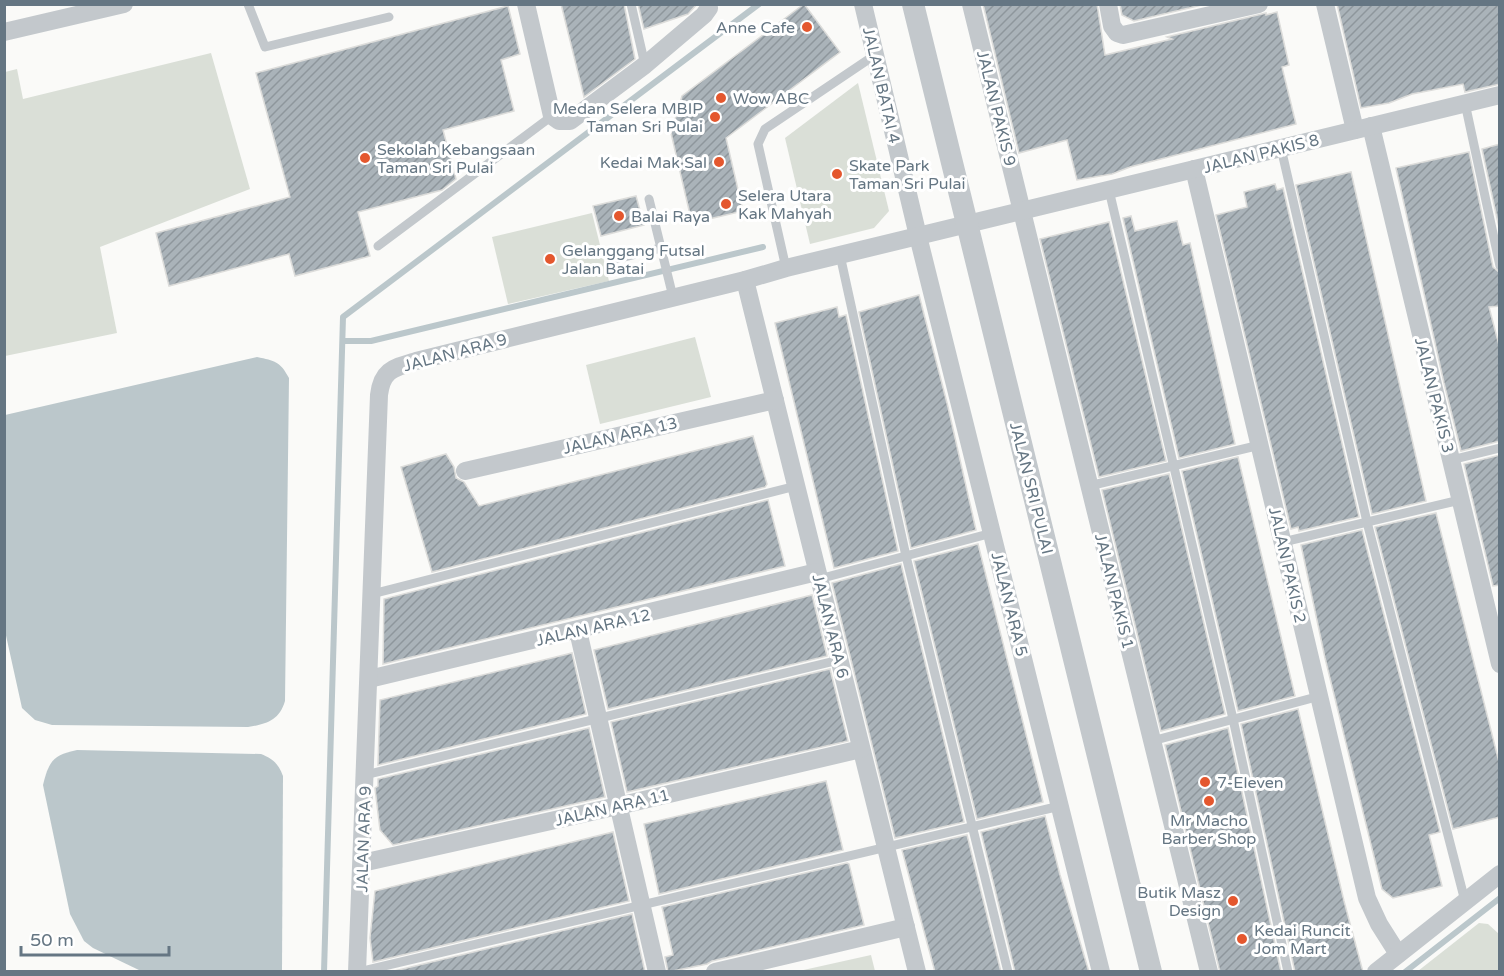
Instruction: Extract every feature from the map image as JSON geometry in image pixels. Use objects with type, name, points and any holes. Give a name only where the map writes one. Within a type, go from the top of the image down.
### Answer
[{"type":"street","points":[[4,32],[124,4]]},
{"type":"street","points":[[526,4],[550,110],[559,121],[570,121],[645,65],[704,15],[708,6]]},
{"type":"street","name":"JALAN BATAI 4","points":[[863,4],[918,236]]},
{"type":"street","name":"JALAN SRI PULAI","points":[[914,4],[1151,972]]},
{"type":"street","name":"JALAN PAKIS 9","points":[[971,4],[1022,211]]},
{"type":"street","points":[[1108,4],[1112,26],[1117,33],[1123,35],[1259,4]]},
{"type":"street","name":"JALAN PAKIS 3","points":[[1324,4],[1363,128],[1451,460],[1500,664]]},
{"type":"street","name":"JALAN PAKIS 8","points":[[967,224],[1500,95]]},
{"type":"street","name":"JALAN PAKIS 2","points":[[1194,169],[1367,898],[1379,924],[1398,954]]},
{"type":"street","name":"JALAN PAKIS 1","points":[[1022,211],[1209,972]]},
{"type":"street","name":"JALAN ARA 9","points":[[358,972],[380,395],[381,382],[386,374],[397,367],[416,361],[967,224]]},
{"type":"street","name":"JALAN ARA 5","points":[[918,236],[1101,972]]},
{"type":"street","name":"JALAN ARA 6","points":[[745,280],[917,972]]},
{"type":"street","name":"JALAN ARA 13","points":[[465,471],[775,400]]},
{"type":"street","name":"JALAN ARA 12","points":[[369,679],[818,575]]},
{"type":"street","points":[[578,631],[657,972]]},
{"type":"street","name":"JALAN ARA 11","points":[[362,863],[861,749]]},
{"type":"street","points":[[1376,972],[1500,874]]},
{"type":"street","points":[[715,972],[906,927]]},
{"type":"lane","points":[[248,4],[265,47],[389,16]]},
{"type":"lane","points":[[631,4],[645,65]]},
{"type":"lane","points":[[786,268],[758,144],[765,129],[875,55]]},
{"type":"lane","points":[[1465,104],[1500,266]]},
{"type":"lane","points":[[378,246],[550,110]]},
{"type":"lane","points":[[1281,148],[1367,522],[1465,901]]},
{"type":"lane","points":[[1109,190],[1175,465],[1288,972]]},
{"type":"lane","points":[[649,199],[672,297]]},
{"type":"lane","points":[[611,260],[661,248]]},
{"type":"lane","points":[[840,255],[906,556],[1008,972]]},
{"type":"lane","points":[[1089,486],[1260,446]]},
{"type":"lane","points":[[1451,460],[1500,448]]},
{"type":"lane","points":[[372,594],[796,486]]},
{"type":"lane","points":[[1283,542],[1460,500]]},
{"type":"lane","points":[[818,575],[906,556],[992,533]]},
{"type":"lane","points":[[365,775],[839,660]]},
{"type":"lane","points":[[1152,741],[1320,696]]},
{"type":"lane","points":[[358,972],[641,903],[1060,806]]},
{"type":"shaded area","points":[[211,53],[250,189],[100,247],[117,333],[5,356],[5,72],[17,69],[23,99]]},
{"type":"shaded area","name":"Skate Park Taman Sri Pulai","points":[[858,83],[889,211],[874,228],[810,244],[785,138]]},
{"type":"shaded area","name":"Gelanggang Futsal Jalan Batai","points":[[592,213],[609,281],[508,304],[492,237]]},
{"type":"shaded area","points":[[695,337],[711,397],[600,424],[586,365]]},
{"type":"shaded area","points":[[257,357],[276,363],[283,368],[289,378],[285,701],[279,713],[266,723],[248,727],[52,725],[35,720],[22,708],[5,631],[5,415]]},
{"type":"shaded area","points":[[77,750],[261,754],[275,762],[283,776],[282,971],[141,971],[93,948],[84,941],[70,914],[43,785],[47,770],[53,760],[62,754]]},
{"type":"shaded area","points":[[1479,923],[1488,924],[1499,934],[1499,971],[1418,971]]},
{"type":"shaded area","points":[[871,955],[875,971],[799,971]]},
{"type":"building","points":[[561,4],[624,4],[635,59],[584,97]]},
{"type":"building","points":[[638,4],[697,4],[688,14],[644,29]]},
{"type":"building","name":"Medan Selera MBIP Taman Sri Pulai","points":[[804,4],[840,52],[726,138],[743,211],[692,223],[671,133],[682,96]]},
{"type":"building","points":[[983,4],[1097,4],[1105,55],[1172,39],[1167,37],[1277,12],[1289,65],[1282,67],[1296,124],[1130,167],[1112,174],[1077,180],[1067,140],[1019,153]]},
{"type":"building","points":[[1120,4],[1206,4],[1134,21],[1122,15]]},
{"type":"building","points":[[1337,4],[1500,4],[1500,84],[1465,92],[1463,84],[1412,94],[1389,103],[1361,108]]},
{"type":"building","name":"Sekolah Kebangsaan Taman Sri Pulai","points":[[508,6],[520,54],[501,60],[514,111],[443,130],[456,179],[442,190],[358,212],[370,256],[295,276],[289,254],[169,286],[156,233],[290,197],[256,73]]},
{"type":"building","points":[[1500,144],[1500,232],[1482,149]]},
{"type":"building","points":[[1469,152],[1493,267],[1500,273],[1500,306],[1489,307],[1500,349],[1500,441],[1461,451],[1396,168]]},
{"type":"building","points":[[1351,172],[1426,501],[1372,514],[1296,185]]},
{"type":"building","points":[[1275,184],[1277,190],[1283,188],[1359,517],[1299,531],[1298,527],[1291,529],[1216,215],[1247,207],[1244,192]]},
{"type":"building","name":"Balai Raya","points":[[636,196],[644,225],[601,236],[593,206]]},
{"type":"building","points":[[1131,216],[1135,231],[1177,221],[1183,245],[1190,243],[1235,444],[1179,458],[1123,218]]},
{"type":"building","points":[[1109,222],[1166,461],[1099,477],[1040,239]]},
{"type":"building","points":[[919,295],[976,530],[911,548],[859,312]]},
{"type":"building","points":[[837,307],[839,317],[846,315],[898,551],[834,568],[775,323]]},
{"type":"building","points":[[753,436],[767,484],[765,487],[432,572],[401,467],[446,454],[454,467],[456,478],[464,482],[479,506]]},
{"type":"building","points":[[1500,455],[1500,585],[1493,586],[1464,464]]},
{"type":"building","points":[[1238,457],[1295,696],[1238,711],[1182,471]]},
{"type":"building","points":[[1169,474],[1225,714],[1161,731],[1102,490]]},
{"type":"building","points":[[768,500],[785,566],[383,664],[384,599]]},
{"type":"building","points":[[1436,513],[1500,766],[1500,817],[1453,829],[1375,527]]},
{"type":"building","points":[[1362,530],[1440,832],[1429,835],[1442,886],[1393,898],[1382,889],[1325,658],[1301,545]]},
{"type":"building","points":[[978,544],[1043,802],[977,819],[914,561]]},
{"type":"building","points":[[901,564],[964,822],[895,838],[832,583]]},
{"type":"building","points":[[812,595],[827,656],[608,709],[594,650]]},
{"type":"building","points":[[572,653],[586,714],[378,765],[380,700]]},
{"type":"building","points":[[830,669],[848,741],[627,792],[611,722]]},
{"type":"building","points":[[1298,709],[1363,972],[1295,972],[1241,724]]},
{"type":"building","points":[[589,728],[605,797],[393,845],[380,830],[375,788],[378,786],[378,779]]},
{"type":"building","points":[[1228,728],[1281,972],[1220,972],[1165,745]]},
{"type":"building","points":[[826,781],[843,850],[659,894],[644,824]]},
{"type":"building","points":[[1045,816],[1089,972],[1015,972],[981,832]]},
{"type":"building","points":[[613,832],[629,901],[373,962],[370,938],[375,891]]},
{"type":"building","points":[[967,835],[1001,972],[935,972],[902,850]]},
{"type":"building","points":[[847,863],[864,925],[668,972],[665,957],[673,955],[662,907]]},
{"type":"building","points":[[632,914],[645,972],[390,972]]},
{"type":"waterway","points":[[324,972],[343,317],[759,4]]},
{"type":"waterway","points":[[343,341],[371,341],[763,247]]},
{"type":"waterway","points":[[1405,972],[1500,898]]},
{"type":"place","name":"Anne Cafe","points":[[807,27]]},
{"type":"place","name":"Wow ABC","points":[[721,98]]},
{"type":"place","name":"Medan Selera MBIP Taman Sri Pulai","points":[[715,117]]},
{"type":"place","name":"Sekolah Kebangsaan Taman Sri Pulai","points":[[365,158]]},
{"type":"place","name":"Kedai Mak Sal","points":[[719,162]]},
{"type":"place","name":"Skate Park Taman Sri Pulai","points":[[837,174]]},
{"type":"place","name":"Selera Utara Kak Mahyah","points":[[726,204]]},
{"type":"place","name":"Balai Raya","points":[[619,216]]},
{"type":"place","name":"Gelanggang Futsal Jalan Batai","points":[[550,259]]},
{"type":"place","name":"7-Eleven","points":[[1205,782]]},
{"type":"place","name":"Mr Macho Barber Shop","points":[[1209,801]]},
{"type":"place","name":"Butik Masz Design","points":[[1233,901]]},
{"type":"place","name":"Kedai Runcit Jom Mart","points":[[1242,939]]}]
